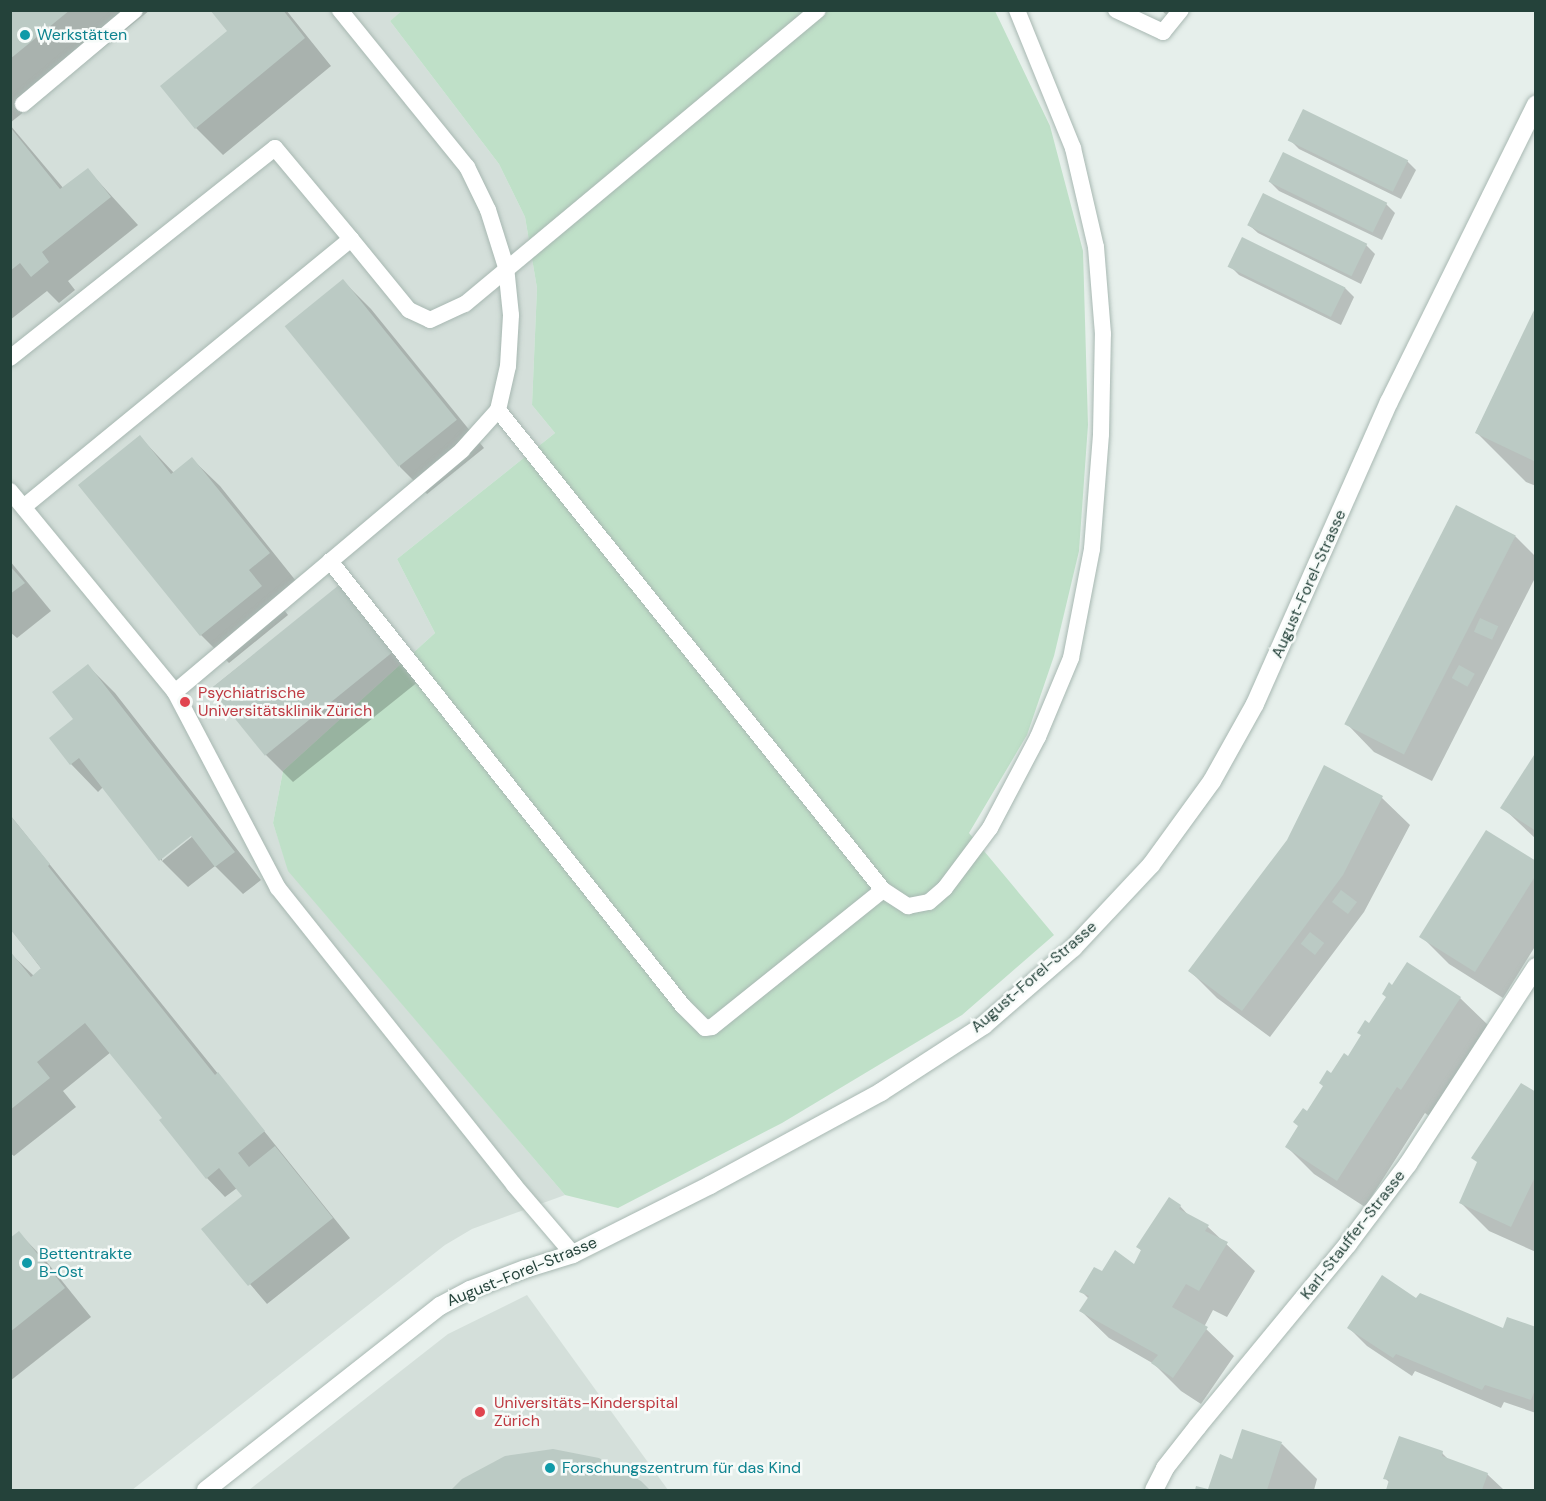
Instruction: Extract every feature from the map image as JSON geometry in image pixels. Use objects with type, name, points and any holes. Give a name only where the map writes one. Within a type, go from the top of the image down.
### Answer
[{"type":"street","name":"August-Forel-Strasse","points":[[206,1491],[440,1306],[514,1273],[573,1254],[710,1185],[881,1092],[984,1025],[1073,948],[1151,865],[1212,781],[1255,704],[1389,402],[1536,104]]},
{"type":"street","name":"Karl-Stauffer-Strasse","points":[[1154,1491],[1166,1468],[1197,1426],[1348,1244],[1408,1164],[1536,967]]},
{"type":"lane","points":[[23,104],[135,10]]},
{"type":"lane","points":[[175,692],[462,450],[498,410],[508,366],[511,315],[506,267],[488,210],[467,167],[340,10]]},
{"type":"lane","points":[[10,358],[275,148],[409,310],[430,320],[465,304],[506,267],[818,10]]},
{"type":"lane","points":[[498,410],[883,890],[908,906],[929,902],[945,888],[990,828],[1038,737],[1071,658],[1092,549],[1101,434],[1102,367],[1096,247],[1073,148],[1017,10]]},
{"type":"lane","points":[[1116,10],[1163,32],[1181,10]]},
{"type":"lane","points":[[24,507],[351,239]]},
{"type":"lane","points":[[10,491],[175,692],[278,888],[514,1185],[573,1254]]},
{"type":"lane","points":[[330,561],[690,1014],[705,1028],[712,1027],[883,890]]},
{"type":"shaded area","name":"Psychiatrische Universitätsklinik Zürich","points":[[10,11],[403,11],[390,21],[499,164],[525,217],[537,288],[532,405],[555,433],[397,559],[435,633],[283,771],[273,823],[289,871],[565,1195],[472,1229],[445,1245],[132,1490],[11,1490]]},
{"type":"shaded area","name":"Universitäts-Kinderspital Zürich","points":[[527,1295],[668,1490],[249,1490],[448,1334]]},
{"type":"green space","points":[[403,10],[995,11],[1050,126],[1083,251],[1088,425],[1079,551],[1054,656],[1027,735],[969,833],[1054,935],[962,1015],[782,1123],[618,1208],[565,1195],[288,871],[273,823],[283,771],[435,633],[397,559],[555,433],[532,405],[537,288],[525,217],[499,164],[390,21]]},
{"type":"building","name":"Werkstätten","points":[[10,10],[70,10],[10,59]]},
{"type":"building","points":[[210,10],[283,10],[305,38],[195,129],[160,86],[227,31]]},
{"type":"building","points":[[1303,109],[1408,160],[1393,192],[1288,140]]},
{"type":"building","points":[[10,127],[60,189],[88,168],[111,197],[42,252],[49,262],[31,277],[20,263],[10,271]]},
{"type":"building","points":[[1283,152],[1387,203],[1373,233],[1269,182]]},
{"type":"building","points":[[1263,193],[1367,244],[1351,276],[1247,225]]},
{"type":"building","points":[[1242,237],[1345,287],[1331,317],[1228,267]]},
{"type":"building","points":[[343,279],[457,420],[399,467],[285,326]]},
{"type":"building","points":[[1536,306],[1536,462],[1475,433]]},
{"type":"building","points":[[140,435],[171,474],[192,457],[270,553],[249,570],[262,586],[200,636],[78,485]]},
{"type":"building","points":[[1456,505],[1516,535],[1404,755],[1344,724]]},
{"type":"building","points":[[10,566],[25,583],[10,594]]},
{"type":"building","points":[[339,585],[393,652],[265,756],[211,689]]},
{"type":"building","points":[[1480,618],[1498,626],[1492,640],[1474,632]]},
{"type":"building","points":[[88,664],[235,852],[215,867],[191,836],[159,861],[79,758],[70,765],[49,738],[73,719],[52,692]]},
{"type":"building","points":[[1459,665],[1475,674],[1467,687],[1452,678]]},
{"type":"building","points":[[1536,752],[1536,831],[1500,808]]},
{"type":"building","points":[[1324,765],[1383,796],[1343,875],[1242,1011],[1188,971],[1287,840]]},
{"type":"building","points":[[10,815],[215,1075],[218,1072],[265,1131],[238,1153],[249,1167],[275,1146],[333,1218],[248,1286],[201,1229],[242,1196],[219,1168],[206,1179],[159,1120],[162,1118],[85,1023],[37,1062],[50,1078],[10,1110],[10,951],[31,977],[41,968],[10,929]]},
{"type":"building","points":[[1486,830],[1536,861],[1536,875],[1475,972],[1419,937]]},
{"type":"building","points":[[1341,890],[1357,902],[1348,914],[1332,902]]},
{"type":"building","points":[[1310,932],[1324,943],[1315,955],[1301,944]]},
{"type":"building","points":[[1407,962],[1461,997],[1401,1090],[1397,1087],[1337,1181],[1285,1147],[1298,1126],[1293,1122],[1303,1108],[1307,1111],[1323,1086],[1319,1083],[1327,1070],[1331,1073],[1344,1053],[1348,1056],[1361,1035],[1357,1033],[1365,1020],[1369,1023],[1386,997],[1382,994],[1389,982],[1392,985]]},
{"type":"building","points":[[1521,1083],[1536,1092],[1536,1175],[1511,1227],[1459,1203],[1477,1162],[1471,1158]]},
{"type":"building","points":[[1169,1197],[1181,1205],[1179,1209],[1209,1225],[1205,1231],[1228,1242],[1199,1291],[1186,1284],[1172,1307],[1208,1327],[1173,1378],[1151,1363],[1158,1355],[1079,1311],[1089,1296],[1079,1292],[1094,1267],[1102,1271],[1115,1250],[1134,1264],[1141,1250],[1136,1247]]},
{"type":"building","name":"Bettentrakte B-Ost","points":[[19,1231],[65,1288],[10,1332],[10,1238]]},
{"type":"building","points":[[1382,1275],[1416,1298],[1420,1293],[1503,1328],[1507,1317],[1536,1327],[1536,1387],[1531,1400],[1485,1385],[1482,1390],[1396,1354],[1393,1358],[1347,1328]]},
{"type":"building","points":[[1242,1429],[1282,1442],[1267,1490],[1195,1490],[1196,1486],[1208,1489],[1220,1454],[1232,1459]]},
{"type":"building","points":[[1399,1436],[1443,1451],[1442,1456],[1488,1473],[1482,1490],[1386,1490],[1389,1480],[1383,1479]]},
{"type":"building","name":"Forschungszentrum für das Kind","points":[[553,1449],[599,1458],[641,1481],[650,1490],[451,1490],[462,1479],[505,1456]]},
{"type":"place","name":"Werkstätten","points":[[25,35]]},
{"type":"place","name":"Psychiatrische Universitätsklinik Zürich","points":[[185,702]]},
{"type":"place","name":"Bettentrakte B-Ost","points":[[27,1263]]},
{"type":"place","name":"Universitäts-Kinderspital Zürich","points":[[480,1412]]},
{"type":"place","name":"Forschungszentrum für das Kind","points":[[550,1468]]}]
